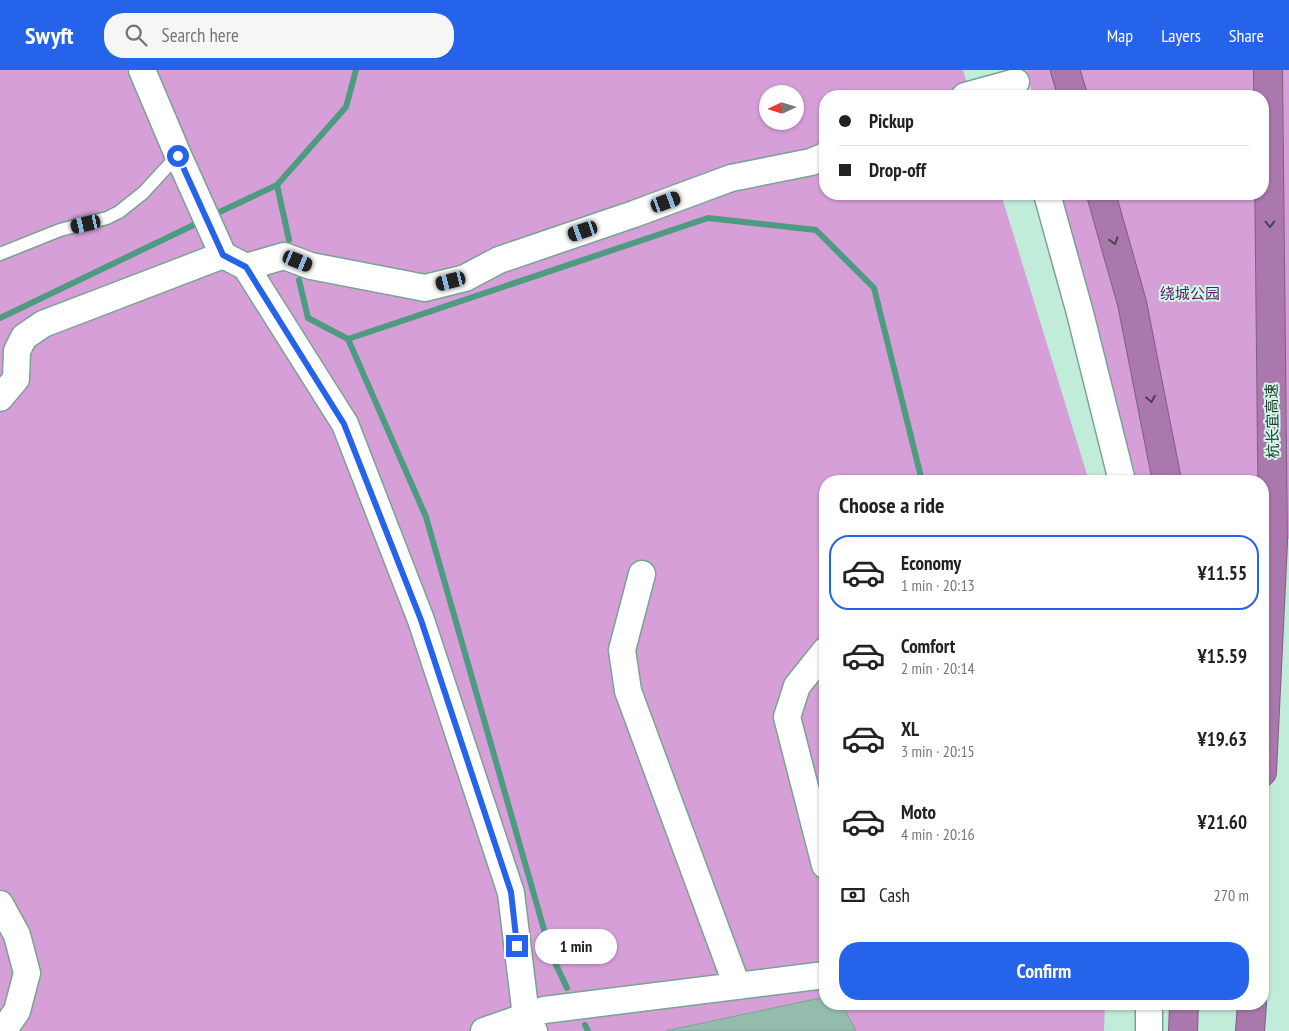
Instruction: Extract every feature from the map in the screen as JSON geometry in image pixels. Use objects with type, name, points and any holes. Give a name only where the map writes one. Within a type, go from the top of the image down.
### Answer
[{"type":"highway","points":[[1065,70],[1071,90]]},
{"type":"highway","name":"杭长宜高速","points":[[1268,70],[1268,90]]},
{"type":"highway","name":"杭长宜高速","points":[[1269,165],[1273,544],[1269,627]]},
{"type":"highway","points":[[1103,200],[1132,302],[1166,475]]},
{"type":"highway","points":[[1183,1031],[1184,1010]]},
{"type":"highway","points":[[1250,1031],[1252,1010]]},
{"type":"street","points":[[142,70],[223,255],[246,267],[344,424],[421,620],[511,892],[530,1024]]},
{"type":"street","points":[[989,90],[1016,83]]},
{"type":"street","points":[[246,267],[284,256],[311,266],[425,288],[464,278],[499,260],[634,214],[731,178],[811,162],[819,159]]},
{"type":"street","points":[[1049,200],[1080,313],[1120,475]]},
{"type":"street","points":[[0,398],[16,379],[17,351],[24,337],[43,324],[223,255]]},
{"type":"street","points":[[642,574],[622,650],[628,691],[737,986]]},
{"type":"street","points":[[819,658],[797,686],[787,717],[819,842]]},
{"type":"street","points":[[0,904],[17,935],[27,974],[17,1011],[3,1031]]},
{"type":"street","points":[[484,1031],[530,1024],[544,1010],[819,976]]},
{"type":"street","points":[[1149,1010],[1149,1031]]},
{"type":"lane","points":[[0,254],[60,230],[107,218],[119,212],[182,165]]},
{"type":"green space","points":[[0,70],[963,70],[969,90],[819,90],[819,200],[1003,200],[1087,475],[819,475],[819,1010],[1105,1010],[1104,1031],[0,1031]]},
{"type":"green space","name":"绕城公园","points":[[1026,70],[1289,70],[1289,539],[1269,540],[1269,475],[1135,475],[1062,200],[1269,200],[1269,90],[1031,90]]},
{"type":"building","points":[[819,998],[819,1010],[845,1010],[856,1031],[665,1031]]},
{"type":"waterway","points":[[211,216],[277,185],[346,107],[356,70]]},
{"type":"waterway","points":[[277,185],[289,240]]},
{"type":"waterway","points":[[299,280],[308,318],[348,339],[708,218],[816,230],[874,288],[921,475]]},
{"type":"waterway","points":[[0,318],[202,221]]},
{"type":"waterway","points":[[348,339],[426,517],[551,954],[567,988]]},
{"type":"waterway","points":[[585,1025],[588,1031]]},
{"type":"route","points":[[178,156],[223,255],[246,267],[344,424],[421,620],[511,892],[517,946]]}]
